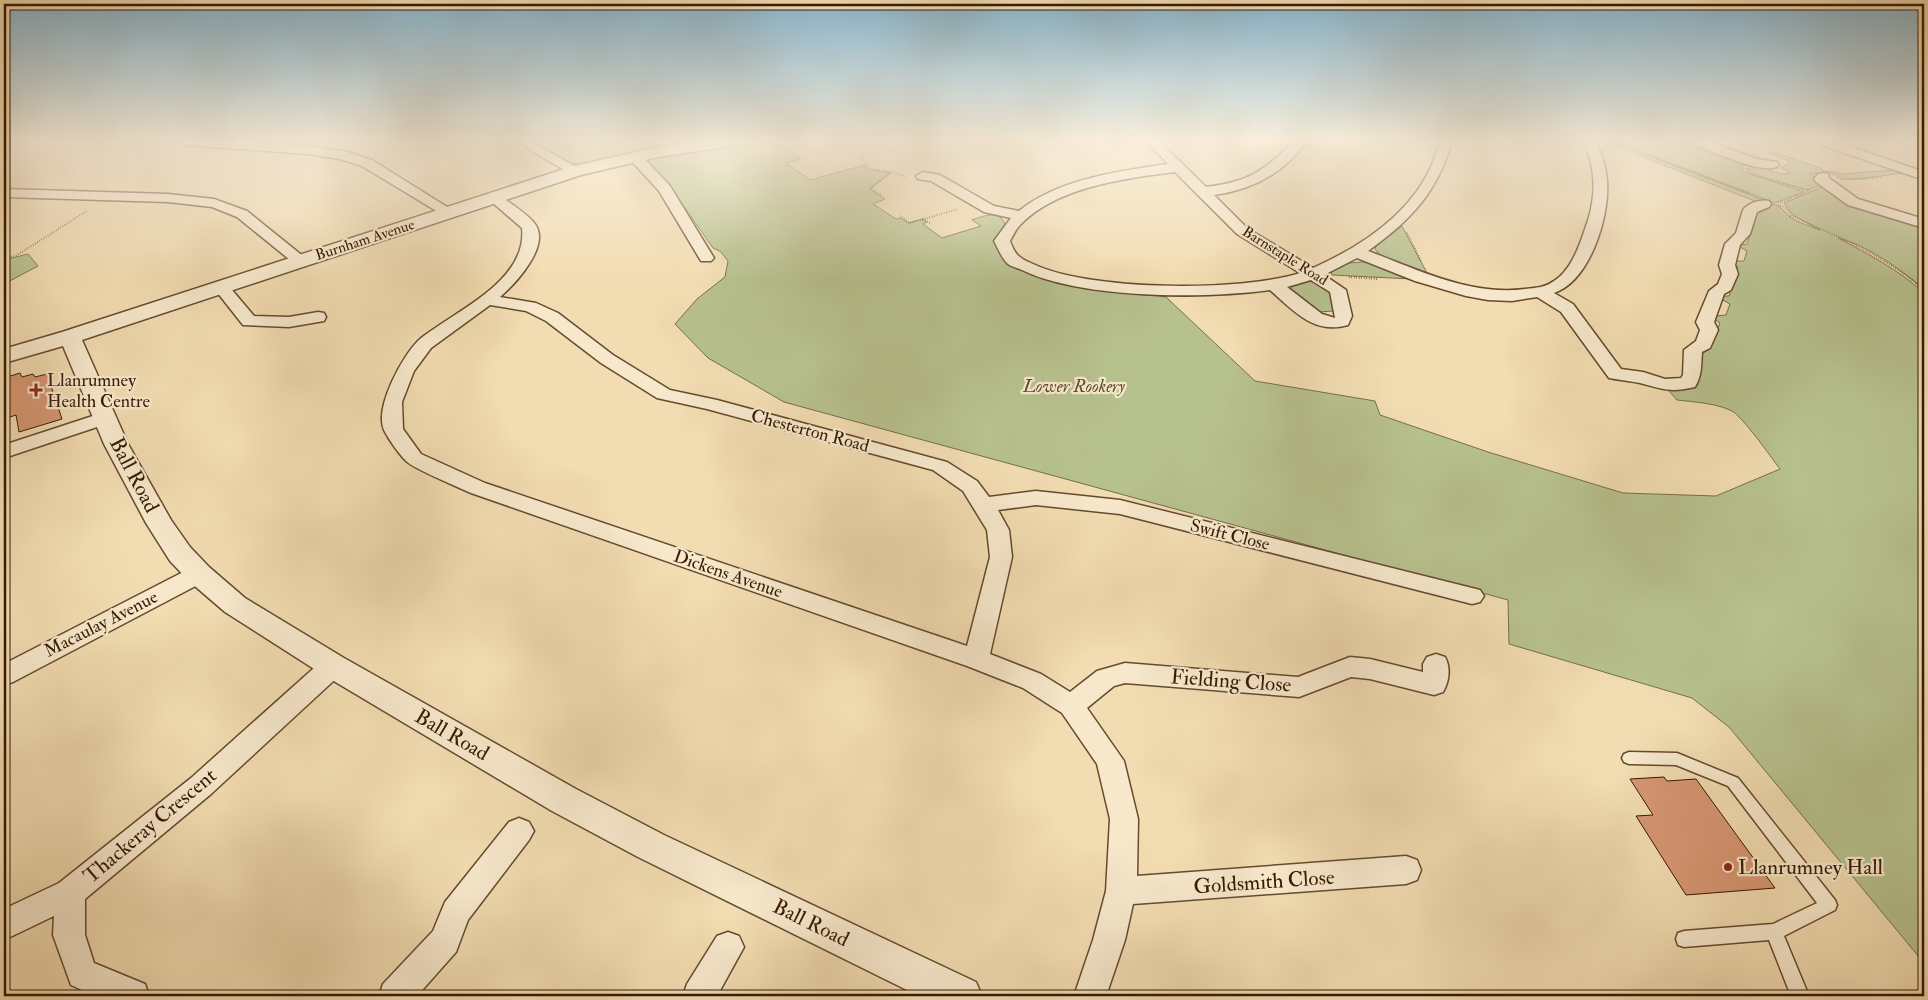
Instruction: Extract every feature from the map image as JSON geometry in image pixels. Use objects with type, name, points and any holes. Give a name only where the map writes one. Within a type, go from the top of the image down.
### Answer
[{"type":"street","points":[[408,188],[448,212]]},
{"type":"street","name":"Burnham Avenue","points":[[4,356],[70,337],[523,188]]},
{"type":"street","points":[[664,188],[706,258]]},
{"type":"street","points":[[952,188],[990,209],[1022,216]]},
{"type":"street","points":[[1076,188],[1057,195],[1022,216],[1005,235],[1003,247],[1006,254],[1019,265],[1043,274],[1111,286],[1168,291],[1217,290],[1274,285],[1311,274],[1356,252],[1398,220],[1413,205],[1425,188]]},
{"type":"street","name":"Barnstaple Road","points":[[1200,188],[1234,224],[1248,235],[1338,290],[1344,316],[1342,321],[1331,324],[1316,318],[1274,285]]},
{"type":"street","points":[[1204,192],[1235,188]]},
{"type":"street","points":[[1356,252],[1439,284],[1463,290],[1513,296],[1540,292],[1554,287],[1568,276],[1586,247],[1596,220],[1599,206],[1599,188]]},
{"type":"street","points":[[1835,188],[1853,202],[1924,224]]},
{"type":"street","points":[[4,193],[197,200],[232,208],[301,261]]},
{"type":"street","name":"Dickens Avenue","points":[[493,197],[530,226],[531,241],[525,258],[512,278],[486,300],[425,344],[405,371],[393,402],[393,429],[414,458],[478,488],[1032,681],[1070,706],[1110,761],[1124,819],[1121,890],[1109,940],[1090,996]]},
{"type":"street","points":[[1540,292],[1567,308],[1616,374],[1643,378],[1664,384],[1688,383],[1692,375],[1693,350],[1704,344],[1709,330],[1705,322],[1717,291],[1725,287],[1730,274],[1727,265],[1733,244],[1743,234],[1750,210],[1771,204]]},
{"type":"street","points":[[221,287],[249,321],[289,322],[318,317]]},
{"type":"street","name":"Chesterton Road","points":[[486,300],[530,307],[552,317],[606,359],[664,394],[710,404],[940,466],[970,486],[984,505],[998,530],[1001,557],[976,660]]},
{"type":"street","name":"Ball Road","points":[[70,337],[105,418],[130,470],[159,523],[176,548],[199,574],[235,606],[333,666],[544,788],[652,846],[962,996]]},
{"type":"street","points":[[4,452],[105,418]]},
{"type":"street","name":"Swift Close","points":[[984,505],[1036,498],[1120,507],[1472,596]]},
{"type":"street","name":"Macaulay Avenue","points":[[4,675],[199,574]]},
{"type":"street","name":"Fielding Close","points":[[1070,706],[1106,678],[1125,673],[1299,687],[1350,667],[1370,669],[1434,685],[1436,664]]},
{"type":"street","name":"Thackeray Crescent","points":[[133,996],[82,974],[69,935],[70,894],[201,786],[333,666]]},
{"type":"street","points":[[395,996],[445,941],[456,912],[519,831]]},
{"type":"street","name":"Goldsmith Close","points":[[1121,890],[1261,882],[1406,870]]},
{"type":"street","points":[[4,925],[70,894]]},
{"type":"street","points":[[699,996],[728,947]]},
{"type":"lane","points":[[1629,758],[1677,759],[1732,782],[1829,905],[1774,932],[1684,939]]},
{"type":"lane","points":[[1774,932],[1800,996]]},
{"type":"path","points":[[870,188],[881,195]]},
{"type":"path","points":[[1771,204],[1808,188]]},
{"type":"path","points":[[4,259],[17,255],[110,197]]},
{"type":"path","points":[[900,216],[910,223],[978,203]]},
{"type":"path","points":[[924,219],[930,223]]},
{"type":"green space","name":"Lower Rookery","points":[[670,188],[872,188],[870,189],[885,199],[873,204],[896,219],[901,218],[908,223],[922,219],[927,222],[923,224],[942,238],[981,226],[972,220],[996,215],[1003,220],[1005,225],[1008,224],[1005,260],[1022,271],[1048,279],[1166,297],[1255,381],[1375,401],[1380,415],[1488,452],[1623,493],[1716,496],[1780,469],[1737,414],[1726,408],[1677,400],[1668,390],[1691,388],[1698,385],[1700,355],[1710,349],[1720,323],[1714,319],[1716,316],[1726,315],[1730,304],[1721,299],[1721,296],[1729,296],[1738,267],[1733,264],[1734,261],[1744,261],[1747,251],[1740,247],[1747,244],[1757,212],[1770,207],[1767,205],[1775,205],[1793,219],[1820,230],[1793,215],[1784,203],[1820,188],[1827,188],[1850,203],[1924,225],[1924,290],[1884,259],[1838,238],[1894,270],[1924,293],[1924,963],[1729,727],[1692,698],[1509,644],[1508,600],[784,402],[708,358],[675,324],[697,299],[725,277],[728,261],[720,251],[713,248]]},
{"type":"green space","points":[[1721,188],[1731,188],[1766,201],[1762,204]]},
{"type":"green space","points":[[1735,188],[1791,188],[1804,192],[1775,203]]},
{"type":"green space","points":[[1798,188],[1814,188],[1808,190]]},
{"type":"green space","points":[[1402,226],[1427,273],[1384,257],[1375,249],[1376,246]]},
{"type":"green space","points":[[28,254],[38,266],[4,284],[4,260]]},
{"type":"green space","points":[[1363,262],[1412,279],[1332,275],[1331,272],[1349,263]]},
{"type":"green space","points":[[1309,281],[1321,284],[1332,291],[1336,309],[1334,311],[1319,312],[1290,292],[1292,285]]},
{"type":"building","points":[[20,373],[22,377],[33,374],[35,377],[47,374],[62,419],[19,432],[16,415],[4,419],[4,378]]},
{"type":"building","points":[[1664,777],[1667,781],[1696,779],[1775,888],[1686,895],[1636,816],[1653,815],[1630,779]]},
{"type":"place","name":"Llanrumney Health Centre","points":[[36,390]]},
{"type":"place","name":"Llanrumney Hall","points":[[1728,867]]}]
